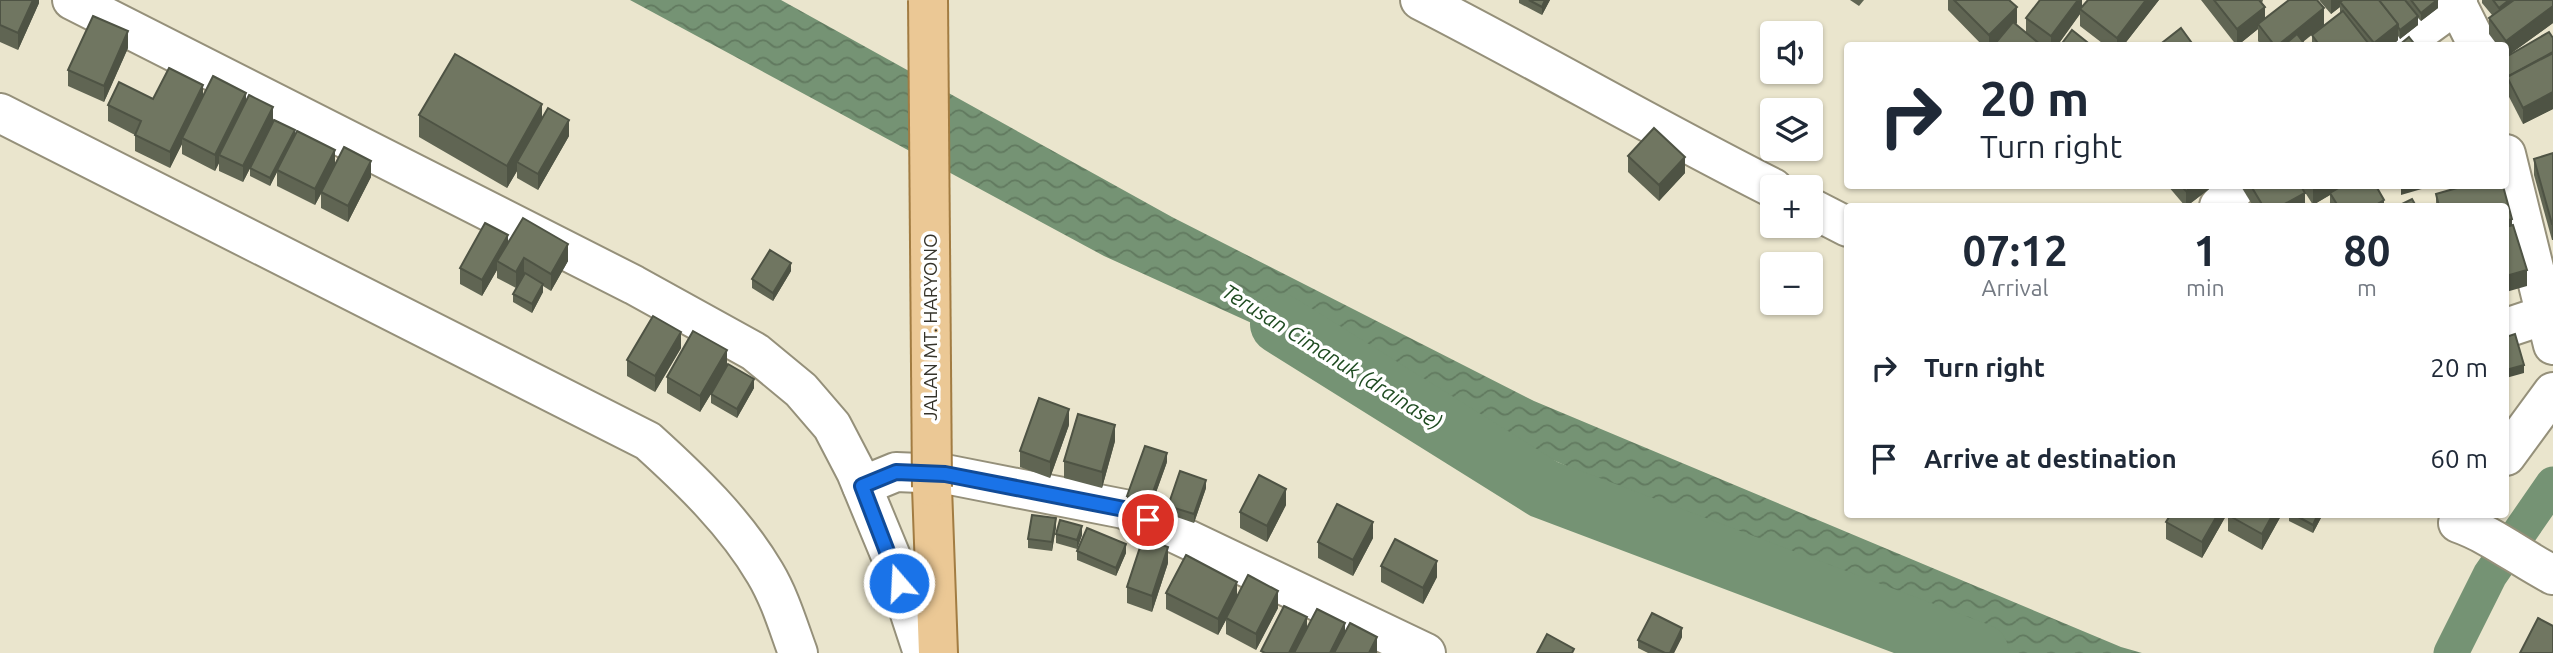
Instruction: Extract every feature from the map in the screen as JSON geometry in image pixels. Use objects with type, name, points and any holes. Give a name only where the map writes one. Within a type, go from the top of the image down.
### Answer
[{"type":"main road","name":"JALAN MT. HARYONO","points":[[928,0],[932,487],[938,653]]},
{"type":"street","points":[[72,0],[634,285],[755,352],[801,390],[832,426],[862,486],[892,559],[923,653]]},
{"type":"street","points":[[1420,0],[1516,49],[1660,131],[1760,181]]},
{"type":"street","points":[[2404,42],[2456,2],[2476,42]]},
{"type":"street","points":[[0,113],[648,441],[723,514],[764,572],[780,603],[798,653]]},
{"type":"street","points":[[2509,165],[2549,330],[2509,328]]},
{"type":"street","points":[[2222,203],[2235,189]]},
{"type":"street","points":[[1823,214],[1844,224]]},
{"type":"street","points":[[2509,452],[2553,392]]},
{"type":"street","points":[[862,486],[896,472],[945,474],[1124,509],[1426,653]]},
{"type":"street","points":[[2455,518],[2523,558]]},
{"type":"water","points":[[630,0],[781,0],[1172,217],[1534,401],[2121,647],[2142,653],[1978,653],[1104,256]]},
{"type":"building","points":[[0,0],[33,0],[18,33],[0,25]]},
{"type":"building","points":[[1529,0],[1545,0],[1542,7]]},
{"type":"building","points":[[1954,0],[2009,0],[2017,7],[1989,35]]},
{"type":"building","points":[[2040,0],[2078,0],[2051,36],[2026,18]]},
{"type":"building","points":[[2088,0],[2146,0],[2117,38],[2080,9]]},
{"type":"building","points":[[2214,0],[2259,0],[2265,7],[2237,29]]},
{"type":"building","points":[[2289,0],[2317,0],[2324,8],[2282,42],[2272,42],[2258,24]]},
{"type":"building","points":[[2379,0],[2398,24],[2373,42],[2340,2]]},
{"type":"building","points":[[2379,0],[2405,0],[2418,16],[2400,30]]},
{"type":"building","points":[[2411,0],[2437,0],[2421,13]]},
{"type":"building","points":[[2493,0],[2509,0],[2499,8]]},
{"type":"building","points":[[2514,0],[2553,0],[2553,6],[2506,41],[2489,18]]},
{"type":"building","points":[[2343,11],[2367,42],[2317,42],[2312,35]]},
{"type":"building","points":[[93,16],[128,31],[104,86],[68,70]]},
{"type":"building","points":[[2013,22],[2037,42],[1996,42]]},
{"type":"building","points":[[2181,28],[2191,42],[2163,42]]},
{"type":"building","points":[[2072,30],[2087,42],[2063,42]]},
{"type":"building","points":[[2549,32],[2553,38],[2553,52],[2509,76],[2509,55]]},
{"type":"building","points":[[2297,34],[2303,42],[2288,42]]},
{"type":"building","points":[[2553,53],[2553,92],[2523,108],[2509,76]]},
{"type":"building","points":[[455,54],[542,104],[507,166],[419,115]]},
{"type":"building","points":[[169,68],[203,85],[170,152],[135,135],[141,121],[108,105],[119,82],[153,99]]},
{"type":"building","points":[[213,76],[246,93],[215,155],[182,138]]},
{"type":"building","points":[[249,95],[273,107],[243,166],[219,155]]},
{"type":"building","points":[[548,108],[569,120],[538,174],[517,162]]},
{"type":"building","points":[[274,120],[295,130],[270,178],[250,168]]},
{"type":"building","points":[[1654,128],[1685,157],[1659,185],[1628,156]]},
{"type":"building","points":[[297,131],[335,150],[315,189],[277,170]]},
{"type":"building","points":[[344,147],[371,161],[348,206],[321,192]]},
{"type":"building","points":[[2553,153],[2553,224],[2552,224],[2534,159]]},
{"type":"building","points":[[2253,189],[2303,189],[2305,193],[2287,203],[2261,203]]},
{"type":"building","points":[[2337,189],[2378,189],[2384,200],[2379,203],[2336,203],[2330,193]]},
{"type":"building","points":[[2454,189],[2504,189],[2508,203],[2438,203],[2436,194]]},
{"type":"building","points":[[523,218],[568,244],[551,274],[524,258],[516,272],[497,261]]},
{"type":"building","points":[[485,223],[508,235],[482,280],[460,268]]},
{"type":"building","points":[[2513,225],[2527,270],[2509,275],[2509,226]]},
{"type":"building","points":[[770,250],[791,263],[773,293],[752,279]]},
{"type":"building","points":[[525,273],[543,284],[532,304],[513,294]]},
{"type":"building","points":[[653,316],[681,332],[655,376],[627,360]]},
{"type":"building","points":[[693,331],[727,350],[700,396],[667,377]]},
{"type":"building","points":[[2515,334],[2524,365],[2509,369],[2509,336]]},
{"type":"building","points":[[728,364],[754,379],[737,409],[711,394]]},
{"type":"building","points":[[1039,398],[1069,409],[1050,462],[1020,451]]},
{"type":"building","points":[[1078,414],[1115,425],[1102,472],[1064,461]]},
{"type":"building","points":[[1145,446],[1167,453],[1149,503],[1127,496]]},
{"type":"building","points":[[1180,471],[1206,480],[1194,514],[1168,506]]},
{"type":"building","points":[[1259,475],[1286,489],[1267,526],[1240,512]]},
{"type":"building","points":[[1337,504],[1373,522],[1353,560],[1318,542]]},
{"type":"building","points":[[1032,515],[1056,518],[1052,542],[1028,539]]},
{"type":"building","points":[[2168,518],[2216,518],[2202,542],[2166,522]]},
{"type":"building","points":[[2233,518],[2271,518],[2262,534]]},
{"type":"building","points":[[2300,518],[2316,518],[2313,525]]},
{"type":"building","points":[[1060,520],[1082,526],[1077,540],[1056,534]]},
{"type":"building","points":[[1087,528],[1126,544],[1116,568],[1077,551]]},
{"type":"building","points":[[1143,538],[1168,547],[1152,596],[1127,587]]},
{"type":"building","points":[[1395,539],[1437,561],[1423,588],[1381,566]]},
{"type":"building","points":[[1186,555],[1237,582],[1218,619],[1166,593]]},
{"type":"building","points":[[1248,575],[1278,591],[1256,634],[1226,618]]},
{"type":"building","points":[[1284,606],[1307,617],[1289,653],[1265,653],[1261,651]]},
{"type":"building","points":[[1317,609],[1345,623],[1330,653],[1294,653]]},
{"type":"building","points":[[1652,613],[1682,628],[1670,653],[1638,640]]},
{"type":"building","points":[[2538,618],[2553,626],[2553,653],[2520,653]]},
{"type":"building","points":[[1350,623],[1377,637],[1369,653],[1334,653]]},
{"type":"building","points":[[1547,634],[1574,649],[1572,653],[1537,653]]},
{"type":"waterway","name":"Terusan Cimanuk (drainase)","points":[[1280,324],[1544,489],[1979,653]]},
{"type":"waterway","points":[[2451,653],[2490,575],[2553,484]]},
{"type":"route","points":[[899,583],[862,486],[896,472],[945,474],[1053,494],[1124,509],[1148,520]]}]
